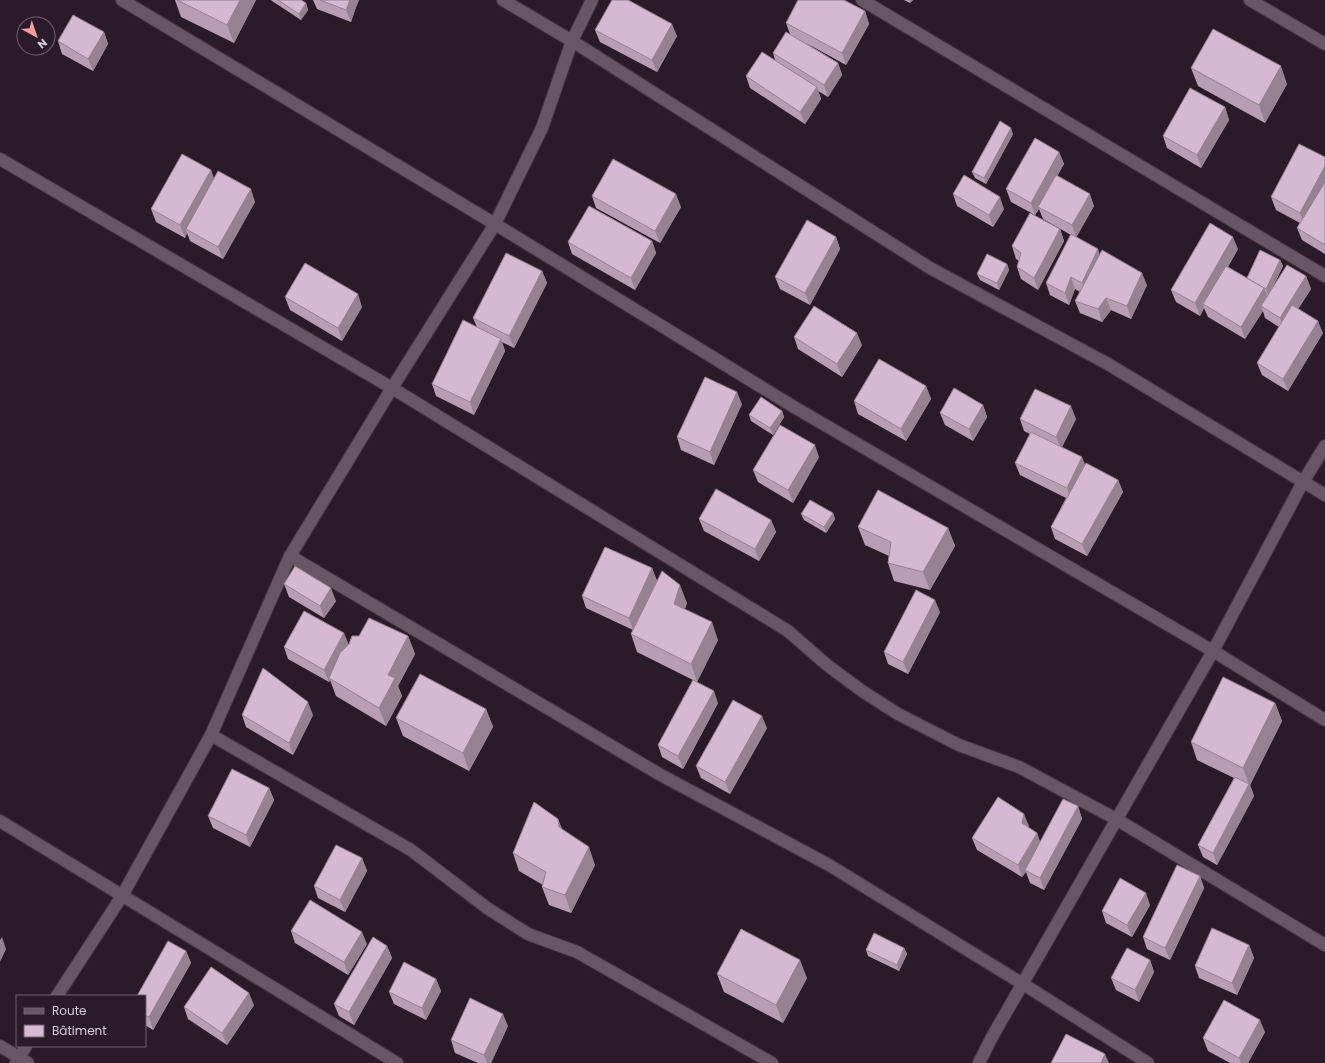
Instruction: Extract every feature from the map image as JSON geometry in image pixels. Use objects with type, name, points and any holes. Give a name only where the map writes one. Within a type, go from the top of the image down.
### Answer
[{"type":"street","points":[[122,0],[495,224],[794,407],[1213,651],[1325,720]]},
{"type":"street","points":[[503,0],[572,41],[930,268],[1108,364],[1325,495]]},
{"type":"street","points":[[58,995],[122,896],[211,735],[290,556],[392,388],[495,224],[542,128],[572,41],[592,0]]},
{"type":"street","points":[[862,0],[1325,276]]},
{"type":"street","points":[[1250,0],[1325,44]]},
{"type":"street","points":[[0,158],[392,388],[788,631],[833,669],[898,714],[959,745],[1019,767],[1116,820],[1325,945]]},
{"type":"street","points":[[979,1063],[992,1037],[1213,651],[1325,446]]},
{"type":"street","points":[[290,556],[659,774],[829,865],[1023,984],[1148,1063]]},
{"type":"street","points":[[211,735],[411,850],[487,908],[528,934],[578,952],[772,1063]]},
{"type":"street","points":[[0,821],[397,1063]]},
{"type":"street","points":[[0,1046],[21,1061],[26,1047]]},
{"type":"building","points":[[177,0],[240,0],[227,25]]},
{"type":"building","points":[[278,0],[301,0],[306,3],[299,14]]},
{"type":"building","points":[[320,0],[350,0],[346,10]]},
{"type":"building","points":[[612,0],[628,0],[672,24],[652,60],[595,30]]},
{"type":"building","points":[[798,0],[844,0],[865,11],[842,53],[786,23]]},
{"type":"building","points":[[73,15],[104,32],[88,59],[58,41]]},
{"type":"building","points":[[1213,29],[1281,66],[1259,105],[1191,68]]},
{"type":"building","points":[[786,32],[838,63],[824,85],[773,53]]},
{"type":"building","points":[[762,52],[817,87],[800,112],[746,76]]},
{"type":"building","points":[[1190,88],[1225,107],[1197,155],[1163,136]]},
{"type":"building","points":[[1000,121],[1011,128],[984,178],[972,172]]},
{"type":"building","points":[[1035,138],[1059,152],[1031,203],[1006,189]]},
{"type":"building","points":[[1299,144],[1325,157],[1325,166],[1300,213],[1271,197]]},
{"type":"building","points":[[182,154],[211,170],[180,225],[151,209]]},
{"type":"building","points":[[613,159],[676,194],[655,231],[592,196]]},
{"type":"building","points":[[218,171],[251,189],[218,247],[186,229]]},
{"type":"building","points":[[964,175],[1000,197],[989,215],[953,194]]},
{"type":"building","points":[[1056,175],[1090,194],[1072,225],[1038,207]]},
{"type":"building","points":[[1325,182],[1325,245],[1297,228]]},
{"type":"building","points":[[589,206],[652,241],[631,278],[568,242]]},
{"type":"building","points":[[1030,213],[1060,229],[1034,278],[1017,267],[1021,253],[1012,246]]},
{"type":"building","points":[[807,220],[836,237],[805,293],[775,277]]},
{"type":"building","points":[[1210,223],[1233,237],[1195,303],[1171,290]]},
{"type":"building","points":[[1071,234],[1098,249],[1082,283],[1071,277],[1065,293],[1046,283]]},
{"type":"building","points":[[1102,250],[1142,273],[1127,306],[1106,298],[1098,309],[1075,301]]},
{"type":"building","points":[[1260,250],[1280,260],[1266,289],[1247,278]]},
{"type":"building","points":[[506,253],[542,271],[509,336],[473,318]]},
{"type":"building","points":[[987,254],[1007,264],[997,283],[977,274]]},
{"type":"building","points":[[305,263],[358,294],[338,328],[285,297]]},
{"type":"building","points":[[1287,265],[1306,276],[1280,318],[1261,306]]},
{"type":"building","points":[[1226,266],[1264,288],[1241,327],[1203,304]]},
{"type":"building","points":[[1292,305],[1318,321],[1283,379],[1257,363]]},
{"type":"building","points":[[814,306],[857,333],[837,364],[794,337]]},
{"type":"building","points":[[463,320],[501,339],[470,402],[432,384]]},
{"type":"building","points":[[879,359],[926,386],[901,429],[854,401]]},
{"type":"building","points":[[705,377],[737,392],[710,452],[677,437]]},
{"type":"building","points":[[954,388],[983,405],[969,429],[940,413]]},
{"type":"building","points":[[1035,389],[1071,406],[1056,437],[1020,419]]},
{"type":"building","points":[[761,397],[782,411],[770,428],[749,415]]},
{"type":"building","points":[[780,425],[815,445],[788,490],[753,470]]},
{"type":"building","points":[[1031,432],[1082,457],[1067,488],[1015,463]]},
{"type":"building","points":[[1086,463],[1118,480],[1082,544],[1051,527]]},
{"type":"building","points":[[716,489],[771,520],[755,549],[699,519]]},
{"type":"building","points":[[878,490],[948,528],[923,572],[888,563],[891,542],[858,527]]},
{"type":"building","points":[[810,500],[833,513],[824,527],[801,514]]},
{"type":"building","points":[[605,547],[652,568],[629,618],[582,596]]},
{"type":"building","points":[[295,566],[331,588],[320,606],[284,584]]},
{"type":"building","points":[[662,571],[680,585],[674,604],[712,622],[691,664],[631,634]]},
{"type":"building","points":[[916,590],[935,600],[903,662],[884,652]]},
{"type":"building","points":[[304,611],[344,633],[324,670],[284,647]]},
{"type":"building","points":[[369,618],[408,636],[388,675],[395,678],[379,708],[329,678],[340,653],[349,644],[352,636],[359,636]]},
{"type":"building","points":[[263,668],[308,702],[289,743],[242,715]]},
{"type":"building","points":[[420,674],[486,709],[463,753],[396,718]]},
{"type":"building","points":[[1223,677],[1275,703],[1243,768],[1191,742]]},
{"type":"building","points":[[693,680],[714,691],[678,756],[658,745]]},
{"type":"building","points":[[733,700],[762,716],[725,782],[696,766]]},
{"type":"building","points":[[232,769],[269,788],[246,835],[208,816]]},
{"type":"building","points":[[1235,777],[1249,784],[1213,853],[1198,845]]},
{"type":"building","points":[[998,797],[1024,814],[1022,823],[1037,833],[1018,865],[972,838]]},
{"type":"building","points":[[1063,799],[1078,806],[1040,878],[1025,870]]},
{"type":"building","points":[[534,802],[558,819],[559,827],[589,847],[565,895],[542,887],[546,872],[513,853]]},
{"type":"building","points":[[336,845],[362,858],[340,900],[314,886]]},
{"type":"building","points":[[1177,865],[1200,876],[1165,948],[1143,937]]},
{"type":"building","points":[[1120,878],[1146,893],[1127,925],[1102,911]]},
{"type":"building","points":[[310,900],[362,932],[344,962],[291,931]]},
{"type":"building","points":[[1212,928],[1249,945],[1232,983],[1195,966]]},
{"type":"building","points":[[741,929],[800,960],[776,1005],[717,974]]},
{"type":"building","points":[[874,933],[904,948],[897,965],[866,950]]},
{"type":"building","points":[[373,937],[387,946],[349,1012],[334,1004]]},
{"type":"building","points":[[168,941],[186,951],[149,1017],[146,1016],[146,995],[138,995]]},
{"type":"building","points":[[1127,948],[1150,960],[1135,990],[1111,978]]},
{"type":"building","points":[[404,962],[436,979],[422,1008],[389,992]]},
{"type":"building","points":[[211,967],[249,993],[222,1033],[184,1007]]},
{"type":"building","points":[[470,998],[503,1014],[484,1055],[451,1040]]},
{"type":"building","points":[[1224,1000],[1260,1020],[1239,1058],[1203,1038]]},
{"type":"building","points":[[1066,1034],[1105,1054],[1101,1063],[1051,1063]]}]
